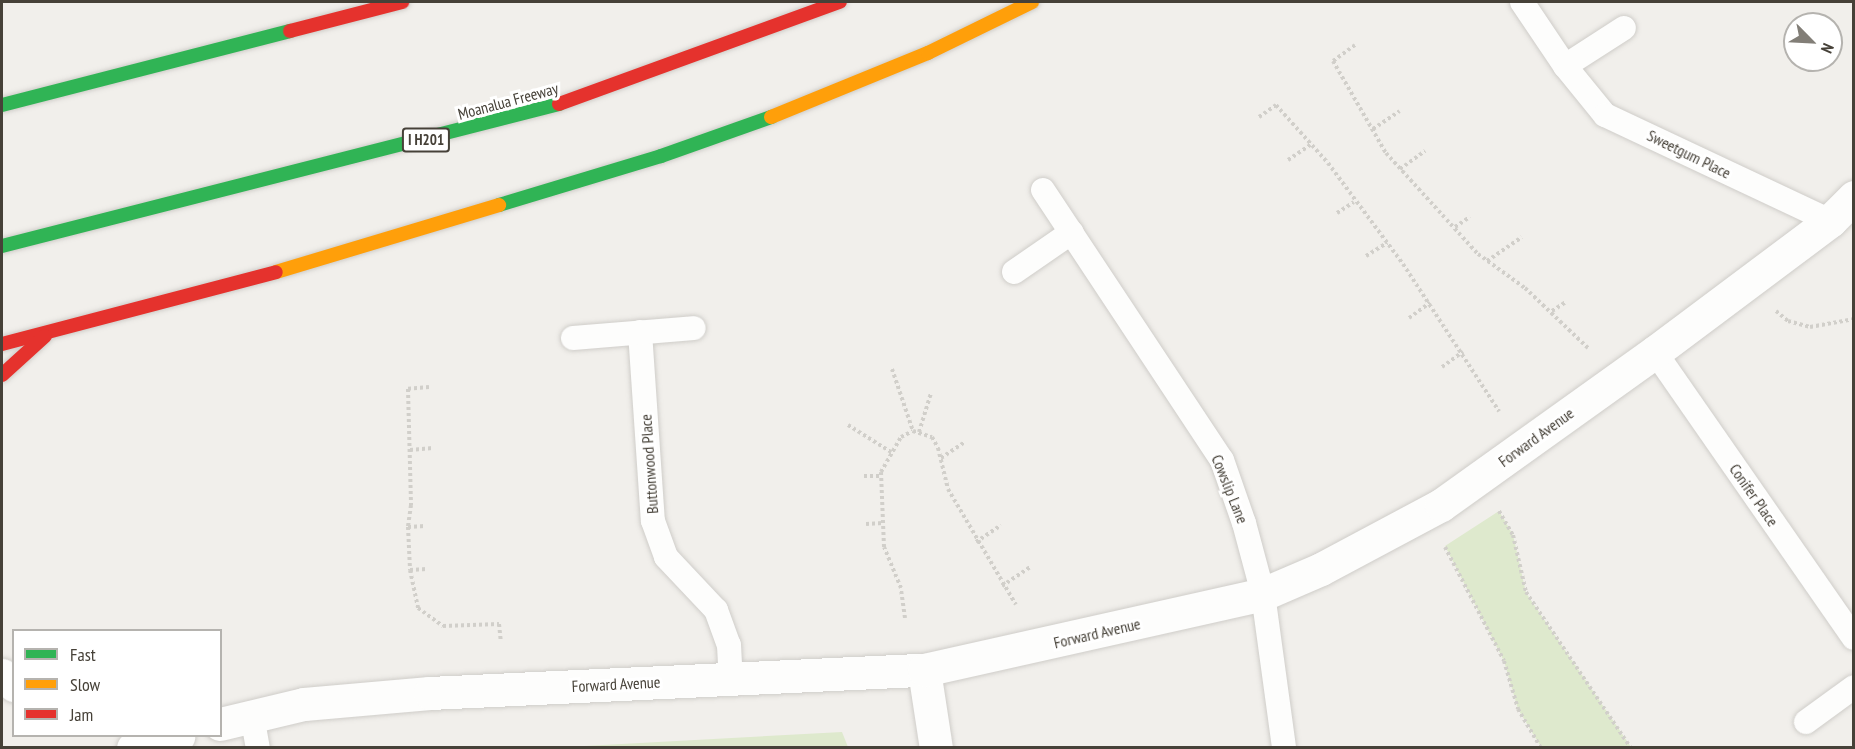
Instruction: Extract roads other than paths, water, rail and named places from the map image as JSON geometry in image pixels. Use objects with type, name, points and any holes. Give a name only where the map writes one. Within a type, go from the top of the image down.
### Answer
[{"type":"highway","points":[[2,105],[402,2]]},
{"type":"highway","name":"Moanalua Freeway","points":[[2,246],[584,97],[840,2]]},
{"type":"highway","points":[[2,344],[258,277],[661,156],[808,104],[928,53],[1032,2]]},
{"type":"highway","points":[[2,375],[54,329]]},
{"type":"street","name":"Forward Avenue","points":[[222,724],[304,704],[430,693],[924,670],[1263,594],[1321,569],[1441,505],[1655,352],[1830,221],[1854,198]]},
{"type":"street","points":[[924,670],[936,747]]},
{"type":"street","points":[[133,747],[170,737]]},
{"type":"lane","name":"Sweetgum Place","points":[[1522,2],[1565,66],[1605,115],[1830,221]]},
{"type":"lane","points":[[1565,66],[1624,28]]},
{"type":"lane","name":"Cowslip Lane","points":[[1043,190],[1222,460],[1244,522],[1263,594],[1284,747]]},
{"type":"lane","points":[[1014,272],[1072,232]]},
{"type":"lane","points":[[573,338],[694,328]]},
{"type":"lane","name":"Buttonwood Place","points":[[640,332],[653,521],[666,557],[716,610],[729,645],[731,679]]},
{"type":"lane","name":"Conifer Place","points":[[1655,352],[1854,638]]},
{"type":"lane","points":[[1806,722],[1854,687]]},
{"type":"lane","points":[[252,716],[258,747]]}]
